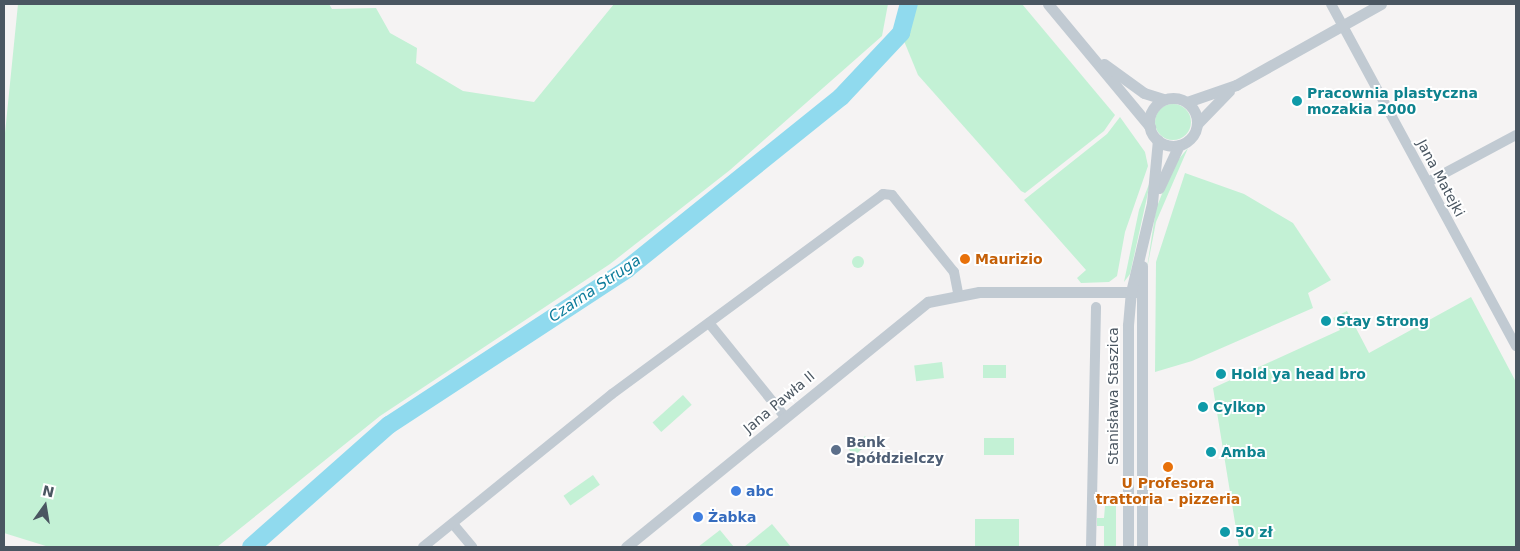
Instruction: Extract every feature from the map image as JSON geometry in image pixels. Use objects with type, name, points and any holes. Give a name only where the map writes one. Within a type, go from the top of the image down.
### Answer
[{"type":"street","points":[[1048,4],[1093,56],[1150,127],[1158,140],[1179,145],[1191,137],[1197,124],[1236,85]]},
{"type":"street","name":"Jana Matejki","points":[[1331,4],[1516,346]]},
{"type":"street","points":[[1093,56],[1144,93],[1164,99],[1187,102],[1236,85],[1342,24],[1381,4]]},
{"type":"street","points":[[1150,127],[1152,112],[1164,99]]},
{"type":"street","points":[[1187,102],[1197,124]]},
{"type":"street","points":[[1428,182],[1516,135]]},
{"type":"street","name":"Stanisława Staszica","points":[[1128,547],[1136,292],[1142,246],[1152,203],[1158,140]]},
{"type":"street","name":"Stanisława Staszica","points":[[1152,203],[1179,145]]},
{"type":"street","points":[[424,547],[612,394],[886,193],[954,272],[958,293]]},
{"type":"street","name":"Stanisława Staszica","points":[[1136,292],[1142,547]]},
{"type":"street","name":"Jana Pawła II","points":[[626,547],[911,313],[935,299],[958,293],[1136,292]]},
{"type":"street","points":[[1091,547],[1096,306]]},
{"type":"street","points":[[709,323],[785,417]]},
{"type":"street","points":[[453,524],[472,547]]},
{"type":"green space","points":[[18,4],[329,4],[332,9],[376,8],[390,33],[417,48],[416,63],[463,91],[534,102],[614,4],[888,4],[882,36],[730,170],[610,264],[380,416],[217,547],[49,547],[4,533],[4,143]]},
{"type":"green space","points":[[914,4],[1022,4],[1115,115],[1104,131],[1025,193],[1021,191],[918,75],[904,41]]},
{"type":"green space","points":[[1173,104],[1180,105],[1186,109],[1190,115],[1190,129],[1186,135],[1180,139],[1173,140],[1166,139],[1160,135],[1156,129],[1155,122],[1156,115],[1160,109],[1166,105]]},
{"type":"green space","points":[[1120,117],[1145,152],[1148,166],[1125,232],[1117,276],[1109,282],[1081,283],[1077,278],[1086,270],[1024,200],[1107,134]]},
{"type":"green space","points":[[1188,148],[1156,222],[1146,274],[1156,209],[1173,166]]},
{"type":"green space","points":[[1185,173],[1244,194],[1293,223],[1331,280],[1308,293],[1313,308],[1192,361],[1155,372],[1156,262]]},
{"type":"green space","points":[[1151,179],[1130,274],[1124,282],[1139,210]]},
{"type":"green space","points":[[856,256],[860,256],[864,262],[860,268],[856,268],[852,264],[852,260]]},
{"type":"green space","points":[[1471,297],[1516,382],[1516,547],[1239,547],[1213,388],[1340,330],[1333,318],[1347,311],[1369,353]]},
{"type":"green space","points":[[942,362],[944,378],[916,381],[914,365]]},
{"type":"green space","points":[[983,365],[1006,365],[1006,378],[983,378]]},
{"type":"green space","points":[[683,395],[692,405],[661,432],[653,422]]},
{"type":"green space","points":[[865,436],[870,442],[854,456],[849,449]]},
{"type":"green space","points":[[984,438],[1014,438],[1014,455],[984,455]]},
{"type":"green space","points":[[593,475],[600,485],[570,505],[564,496]]},
{"type":"green space","points":[[1105,506],[1116,506],[1116,547],[1104,547],[1104,526],[1097,526],[1097,518],[1104,518]]},
{"type":"green space","points":[[975,519],[1019,519],[1019,547],[975,547]]},
{"type":"green space","points":[[772,524],[791,547],[744,547]]},
{"type":"green space","points":[[720,530],[734,547],[698,547]]},
{"type":"waterway","name":"Czarna Struga","points":[[251,547],[389,425],[627,269],[841,97],[901,33],[909,4]]},
{"type":"place","name":"Pracownia plastyczna mozakia 2000","points":[[1297,101]]},
{"type":"place","name":"Maurizio","points":[[965,259]]},
{"type":"place","name":"Stay Strong","points":[[1326,321]]},
{"type":"place","name":"Hold ya head bro","points":[[1221,374]]},
{"type":"place","name":"Cylkop","points":[[1203,407]]},
{"type":"place","name":"Bank Spółdzielczy","points":[[836,450]]},
{"type":"place","name":"Amba","points":[[1211,452]]},
{"type":"place","name":"U Profesora trattoria - pizzeria","points":[[1168,467]]},
{"type":"place","name":"abc","points":[[736,491]]},
{"type":"place","name":"Żabka","points":[[698,517]]},
{"type":"place","name":"50 zł","points":[[1225,532]]}]
